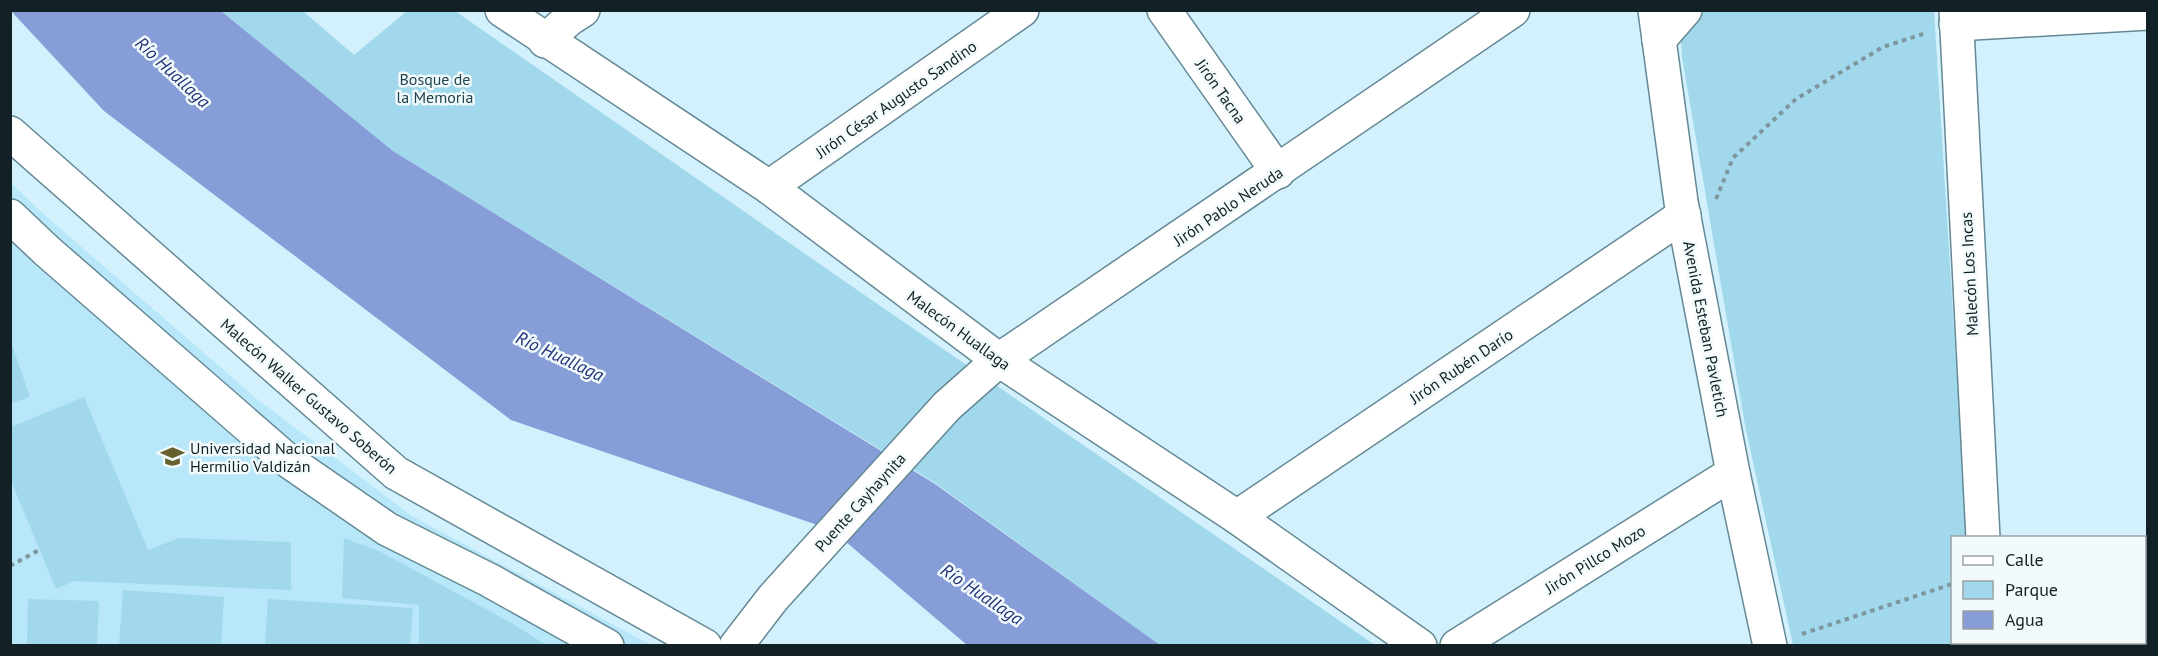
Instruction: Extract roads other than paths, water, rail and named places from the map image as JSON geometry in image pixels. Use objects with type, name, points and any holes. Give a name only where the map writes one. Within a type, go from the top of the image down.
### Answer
[{"type":"street","name":"Malecón Huallaga","points":[[502,10],[545,41],[769,187],[999,360],[1237,517],[1419,645]]},
{"type":"street","name":"Jirón César Augusto Sandino","points":[[769,187],[1022,10]]},
{"type":"street","name":"Jirón Tacna","points":[[1164,10],[1278,172]]},
{"type":"street","name":"Jirón Pablo Neruda","points":[[947,406],[999,360],[1513,10]]},
{"type":"street","points":[[1657,25],[1685,10]]},
{"type":"street","points":[[545,41],[572,13]]},
{"type":"street","points":[[1956,17],[2148,13]]},
{"type":"street","name":"Malecón Los Incas","points":[[1956,17],[1983,536]]},
{"type":"street","name":"Avenida Esteban Pavletich","points":[[1657,25],[1684,215],[1733,473],[1770,645]]},
{"type":"street","name":"Malecón Walker Gustavo Soberón","points":[[10,133],[396,473],[705,645]]},
{"type":"street","name":"Jirón Rubén Darío","points":[[1237,517],[1684,215]]},
{"type":"street","points":[[10,216],[47,251],[287,460],[387,529],[489,579],[607,645]]},
{"type":"street","name":"Puente Cayhaynita","points":[[736,645],[773,598],[947,406]]},
{"type":"street","name":"Jirón Pillco Mozo","points":[[1457,645],[1733,473]]},
{"type":"water","name":"Río Huallaga","points":[[11,11],[221,11],[393,151],[935,484],[1160,645],[967,645],[832,530],[511,420],[104,111]]},
{"type":"place","name":"Universidad Nacional Hermilio Valdizán","points":[[172,457]]},
{"type":"park label","name":"Bosque de la Memoria","points":[[435,88]]}]
